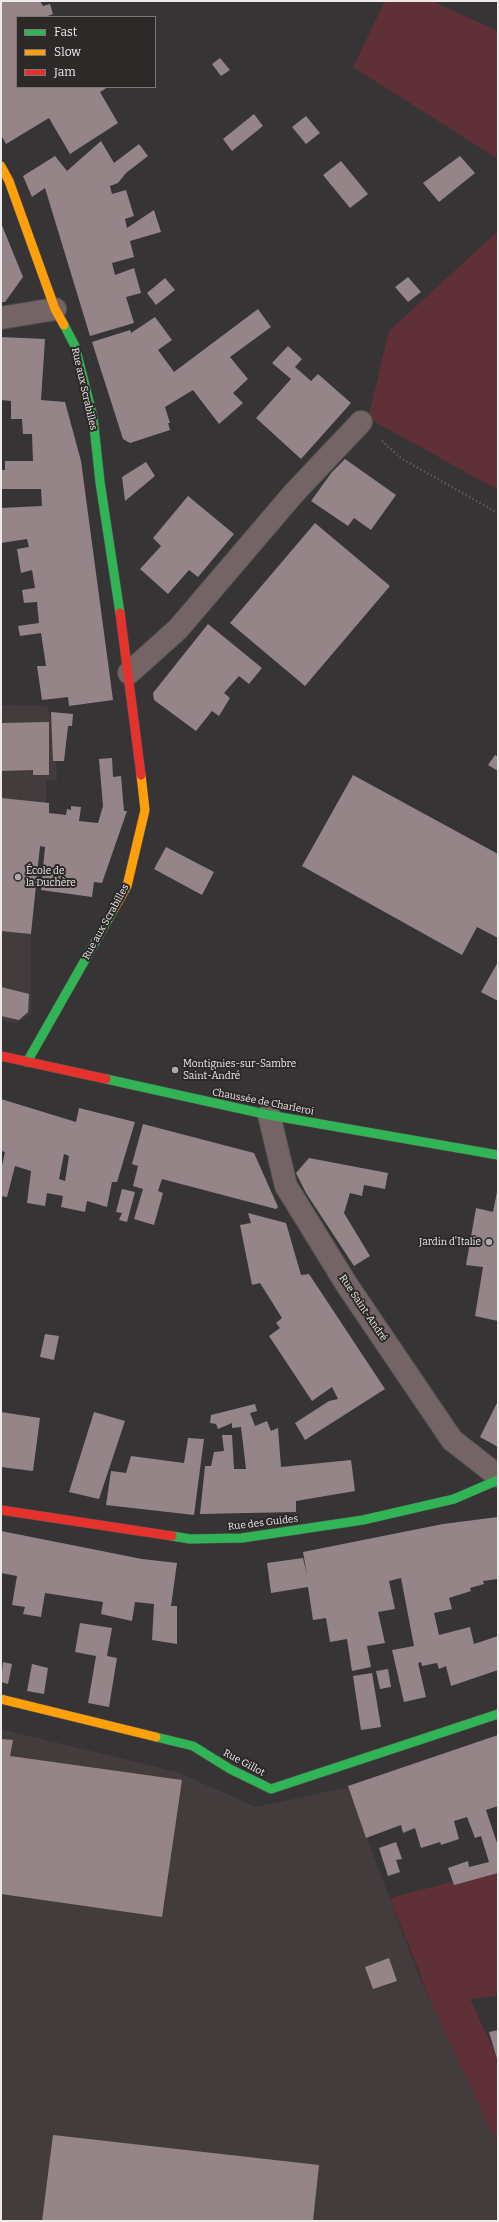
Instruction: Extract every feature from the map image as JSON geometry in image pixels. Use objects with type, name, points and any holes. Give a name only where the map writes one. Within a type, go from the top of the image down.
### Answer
[{"type":"street","name":"Rue aux Scrabilles","points":[[1,166],[9,181],[55,309],[75,346],[93,417],[100,482],[129,673],[145,810],[127,886],[27,1062]]},
{"type":"street","points":[[1,318],[55,309]]},
{"type":"street","points":[[129,673],[178,629],[294,493],[361,422]]},
{"type":"street","name":"Chaussée de Charleroi","points":[[1,1056],[269,1115],[498,1155]]},
{"type":"street","name":"Rue Saint-André","points":[[269,1115],[286,1186],[347,1285],[452,1440],[498,1476]]},
{"type":"street","name":"Rue des Guides","points":[[1,1510],[190,1539],[242,1538],[363,1520],[454,1499],[498,1480]]},
{"type":"street","name":"Rue Gillot","points":[[1,1699],[193,1746],[230,1769],[271,1789],[498,1714]]},
{"type":"path","points":[[361,422],[402,459],[498,513]]},
{"type":"shaded area","points":[[387,1],[432,1],[498,31],[498,159],[353,67],[384,3]]},
{"type":"shaded area","points":[[498,231],[498,490],[368,418],[389,331]]},
{"type":"shaded area","name":"École de la Duchère","points":[[1,705],[47,706],[54,729],[57,780],[46,781],[46,808],[31,909],[31,1014],[16,1023],[1,1020]]},
{"type":"shaded area","points":[[1,1729],[177,1772],[256,1807],[348,1787],[419,1976],[498,2145],[498,2221],[1,2221]]},
{"type":"shaded area","points":[[498,1870],[498,1996],[470,1999],[498,2059],[498,2145],[432,2004],[390,1898]]},
{"type":"building","points":[[1,1],[40,1],[43,6],[50,4],[53,14],[48,16],[16,16],[16,88],[106,88],[100,92],[118,123],[70,154],[49,118],[6,144],[1,135]]},
{"type":"building","points":[[220,58],[230,70],[221,76],[212,64]]},
{"type":"building","points":[[254,114],[263,126],[232,151],[223,139]]},
{"type":"building","points":[[306,116],[320,133],[306,144],[292,127]]},
{"type":"building","points":[[101,141],[114,163],[139,144],[148,156],[126,173],[118,183],[110,186],[112,194],[126,190],[134,216],[125,219],[127,228],[154,210],[161,232],[130,241],[134,257],[112,263],[115,275],[134,268],[141,293],[126,297],[134,323],[90,336],[45,188],[32,197],[23,176],[55,156],[67,171]]},
{"type":"building","points":[[460,156],[475,173],[439,202],[423,183]]},
{"type":"building","points":[[341,161],[368,194],[350,208],[323,175]]},
{"type":"building","points":[[1,223],[23,277],[5,302],[1,302]]},
{"type":"building","points":[[408,277],[421,292],[408,302],[395,287]]},
{"type":"building","points":[[165,278],[175,290],[156,305],[147,293]]},
{"type":"building","points":[[258,309],[271,327],[230,357],[248,379],[233,393],[243,403],[219,424],[193,390],[165,407],[170,423],[168,423],[170,430],[130,443],[123,439],[92,342],[130,330],[131,333],[155,317],[172,340],[158,350],[174,372]]},
{"type":"building","points":[[1,337],[45,339],[41,400],[65,402],[81,461],[113,700],[69,706],[68,697],[42,700],[37,666],[46,666],[41,633],[20,636],[18,626],[39,623],[37,602],[24,603],[22,590],[35,588],[32,570],[21,573],[17,549],[29,547],[27,539],[1,543],[1,508],[42,506],[41,489],[1,489],[1,470],[5,470],[5,461],[33,461],[32,434],[23,434],[22,419],[11,419],[11,401],[1,400]]},
{"type":"building","points":[[288,346],[302,359],[295,367],[311,381],[318,374],[351,403],[301,459],[256,418],[291,379],[272,363]]},
{"type":"building","points":[[345,459],[396,495],[371,530],[354,518],[348,526],[311,501],[332,472]]},
{"type":"building","points":[[146,462],[155,476],[125,501],[122,477]]},
{"type":"building","points":[[188,496],[234,534],[198,577],[189,570],[168,594],[140,569],[161,546],[153,538]]},
{"type":"building","points":[[315,523],[390,586],[305,686],[230,623]]},
{"type":"building","points":[[208,624],[262,668],[249,684],[239,676],[224,693],[230,698],[219,716],[212,711],[196,731],[154,700],[153,693]]},
{"type":"building","points":[[51,712],[73,714],[72,726],[68,726],[64,761],[53,761]]},
{"type":"building","points":[[49,722],[49,775],[33,775],[33,770],[1,771],[1,723]]},
{"type":"building","points":[[495,755],[498,757],[498,771],[488,765]]},
{"type":"building","points":[[112,758],[113,777],[121,776],[124,811],[127,811],[102,883],[94,882],[92,897],[41,890],[45,847],[40,846],[31,934],[1,931],[1,798],[49,803],[49,813],[66,815],[67,809],[71,810],[71,806],[81,807],[79,821],[98,823],[103,806],[99,759]]},
{"type":"building","points":[[353,775],[498,854],[498,938],[477,927],[462,955],[302,866]]},
{"type":"building","points":[[166,847],[214,872],[202,895],[154,869]]},
{"type":"building","points":[[498,962],[498,1001],[481,992]]},
{"type":"building","points":[[1,987],[29,994],[28,1012],[19,1020],[1,1016]]},
{"type":"building","points":[[1,1099],[76,1122],[79,1108],[135,1122],[117,1182],[112,1182],[107,1207],[87,1201],[85,1212],[61,1207],[63,1196],[47,1193],[45,1206],[27,1203],[31,1171],[15,1166],[7,1197],[1,1196],[1,1170],[5,1152],[1,1151]],"holes":[[[64,1154],[69,1156],[65,1181],[59,1179]]]},
{"type":"building","points":[[143,1124],[254,1153],[278,1207],[276,1209],[162,1179],[158,1191],[163,1193],[154,1225],[134,1219],[143,1189],[133,1186],[138,1166],[132,1164]]},
{"type":"building","points":[[309,1158],[388,1173],[385,1189],[364,1185],[362,1196],[350,1193],[344,1213],[370,1256],[354,1266],[306,1193],[296,1173]]},
{"type":"building","points":[[122,1189],[135,1192],[127,1222],[119,1220],[122,1213],[116,1212]]},
{"type":"building","points":[[497,1192],[498,1321],[475,1316],[483,1267],[466,1265],[476,1208],[493,1212]]},
{"type":"building","points":[[248,1213],[286,1223],[301,1275],[309,1274],[385,1389],[305,1440],[295,1423],[329,1401],[338,1399],[332,1387],[312,1401],[269,1336],[280,1328],[276,1323],[282,1318],[260,1283],[252,1285],[240,1225],[251,1223]]},
{"type":"building","points":[[45,1334],[59,1336],[54,1360],[40,1357]]},
{"type":"building","points":[[498,1401],[498,1447],[480,1437]]},
{"type":"building","points":[[255,1404],[257,1411],[250,1413],[255,1426],[267,1421],[271,1431],[278,1428],[281,1467],[351,1460],[355,1491],[296,1501],[296,1512],[200,1514],[205,1466],[211,1466],[214,1452],[224,1451],[222,1435],[232,1435],[234,1469],[246,1469],[241,1427],[232,1428],[232,1423],[218,1429],[216,1424],[210,1423],[211,1415]]},
{"type":"building","points":[[1,1412],[40,1418],[33,1471],[1,1467]]},
{"type":"building","points":[[94,1412],[125,1421],[99,1499],[69,1492]]},
{"type":"building","points":[[188,1438],[204,1439],[194,1515],[106,1505],[111,1471],[126,1473],[131,1456],[184,1463]]},
{"type":"building","points":[[498,1517],[498,1579],[483,1581],[484,1584],[470,1588],[471,1591],[449,1598],[452,1609],[434,1613],[439,1635],[470,1627],[474,1644],[498,1636],[498,1670],[451,1686],[446,1666],[439,1669],[437,1663],[422,1666],[421,1662],[418,1663],[426,1697],[404,1702],[392,1650],[414,1646],[401,1578],[389,1581],[395,1609],[378,1612],[385,1643],[367,1646],[371,1667],[352,1671],[347,1639],[330,1642],[326,1618],[313,1620],[308,1587],[271,1593],[267,1563],[303,1558],[307,1575],[303,1552],[443,1524]]},
{"type":"building","points":[[1,1531],[142,1559],[177,1563],[171,1606],[177,1606],[177,1644],[152,1640],[154,1604],[135,1602],[132,1621],[101,1614],[103,1602],[45,1593],[41,1617],[23,1614],[25,1607],[12,1605],[17,1576],[1,1573]]},
{"type":"building","points":[[80,1623],[112,1628],[107,1656],[117,1658],[109,1707],[88,1703],[96,1656],[75,1652]]},
{"type":"building","points":[[3,1662],[12,1664],[8,1684],[1,1682]]},
{"type":"building","points":[[32,1664],[48,1668],[44,1694],[27,1691]]},
{"type":"building","points":[[388,1669],[391,1687],[380,1689],[376,1671]]},
{"type":"building","points":[[372,1673],[381,1727],[361,1730],[353,1676]]},
{"type":"building","points":[[498,1735],[498,1806],[486,1810],[498,1846],[498,1873],[454,1885],[448,1868],[468,1861],[469,1867],[489,1862],[481,1836],[475,1838],[467,1817],[454,1821],[459,1839],[441,1845],[440,1842],[421,1848],[415,1828],[403,1833],[401,1825],[366,1838],[348,1786]]},
{"type":"building","points":[[1,1739],[13,1740],[10,1756],[182,1780],[162,1917],[1,1894]]},
{"type":"building","points":[[396,1842],[402,1859],[396,1860],[400,1872],[388,1876],[379,1848]]},
{"type":"building","points":[[389,1958],[397,1981],[373,1989],[365,1967]]},
{"type":"building","points":[[498,2030],[498,2062],[489,2032]]},
{"type":"building","points":[[53,2135],[319,2165],[313,2221],[42,2221]]},
{"type":"traffic: fast","points":[[64,325],[75,346],[93,417],[100,482],[120,613]]},
{"type":"traffic: fast","points":[[27,1062],[114,909]]},
{"type":"traffic: fast","points":[[106,1079],[269,1115],[498,1155]]},
{"type":"traffic: fast","points":[[172,1536],[190,1539],[242,1538],[363,1520],[454,1499],[498,1480]]},
{"type":"traffic: fast","points":[[156,1737],[193,1746],[230,1769],[271,1789],[498,1714]]},
{"type":"traffic: slow","points":[[1,166],[9,181],[55,309],[64,325]]},
{"type":"traffic: slow","points":[[114,909],[127,886],[145,810],[141,775]]},
{"type":"traffic: slow","points":[[1,1699],[156,1737]]},
{"type":"traffic: jam","points":[[120,613],[141,775]]},
{"type":"traffic: jam","points":[[1,1056],[106,1079]]},
{"type":"traffic: jam","points":[[1,1510],[172,1536]]},
{"type":"place","name":"École de la Duchère","points":[[18,877]]},
{"type":"place","name":"Montignies-sur-Sambre Saint-André","points":[[175,1070]]},
{"type":"place","name":"Jardin d'Italie","points":[[489,1242]]}]
